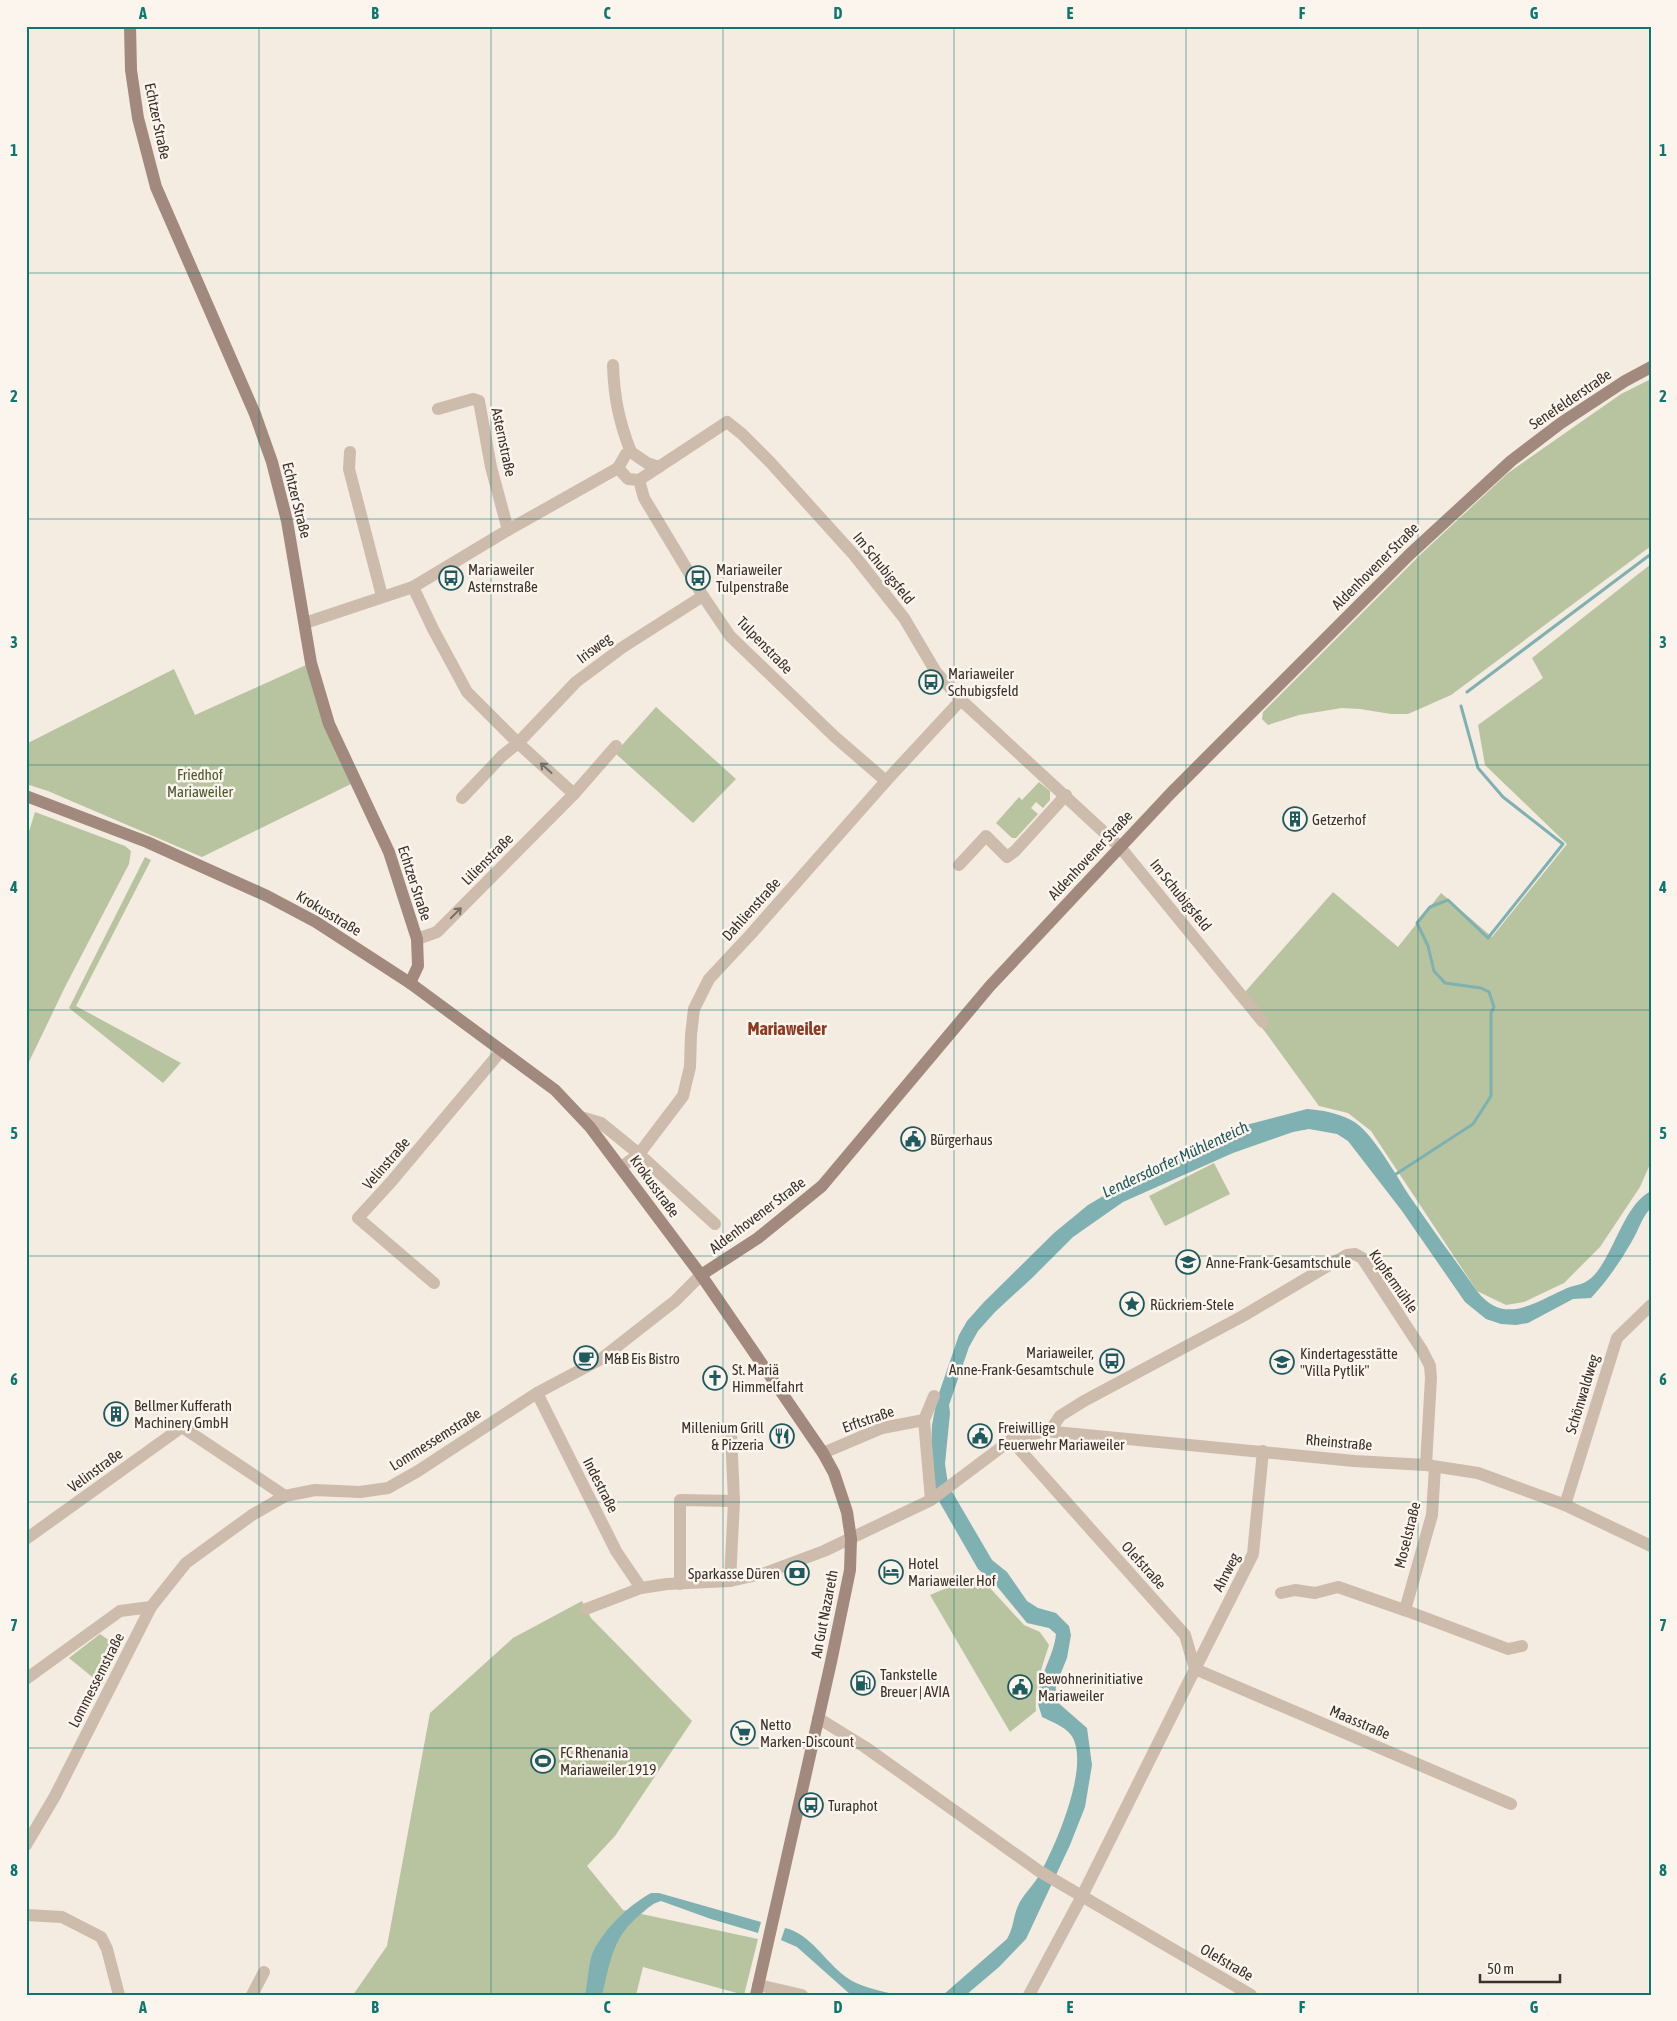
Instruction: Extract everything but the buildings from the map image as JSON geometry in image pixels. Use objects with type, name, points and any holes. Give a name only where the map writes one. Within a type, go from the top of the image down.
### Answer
[{"type":"main road","name":"Echtzer Straße","points":[[130,26],[131,70],[138,118],[156,187],[226,344],[261,431],[287,521],[311,663],[329,724],[389,852],[417,939],[418,966],[410,983]]},
{"type":"main road","name":"Senefelderstraße","points":[[1511,461],[1561,423],[1625,381],[1651,367]]},
{"type":"main road","name":"Aldenhovener Straße","points":[[701,1275],[758,1238],[822,1186],[990,986],[1120,847],[1221,742],[1410,554],[1511,461]]},
{"type":"main road","name":"Krokusstraße","points":[[26,796],[116,829],[267,896],[316,922],[410,983],[555,1090],[581,1118],[621,1167],[701,1275]]},
{"type":"main road","name":"An Gut Nazareth","points":[[701,1275],[823,1453],[834,1473],[843,1497],[851,1539],[850,1570],[757,1990]]},
{"type":"street","points":[[613,365],[614,395],[621,428],[631,452],[647,463],[660,467]]},
{"type":"street","name":"Asternstraße","points":[[438,409],[473,400],[479,401],[490,467],[508,530]]},
{"type":"street","name":"Im Schubigsfeld","points":[[660,467],[727,422],[742,434],[811,507],[872,578],[904,618],[928,662],[961,700],[1120,847],[1263,1022]]},
{"type":"street","points":[[350,452],[349,469],[382,596]]},
{"type":"street","points":[[305,623],[413,587],[508,530],[618,468],[626,454],[631,452]]},
{"type":"street","points":[[618,468],[628,479],[639,480],[660,467]]},
{"type":"street","name":"Tulpenstraße","points":[[639,480],[644,498],[703,596],[730,636],[835,737],[886,780]]},
{"type":"street","points":[[413,587],[467,692],[518,743],[574,794]]},
{"type":"street","name":"Irisweg","points":[[518,743],[576,682],[623,647],[703,596]]},
{"type":"street","name":"Dahlienstraße","points":[[621,1167],[639,1154],[683,1096],[690,1067],[694,1009],[709,979],[886,780],[961,700]]},
{"type":"street","points":[[462,798],[502,756],[518,743]]},
{"type":"street","name":"Lilienstraße","points":[[417,939],[437,932],[574,794],[616,746]]},
{"type":"street","points":[[960,865],[986,836],[1007,856],[1014,852],[1066,796]]},
{"type":"street","name":"Velinstraße","points":[[434,1284],[358,1218],[391,1182],[501,1051]]},
{"type":"street","name":"Krokusstraße","points":[[581,1118],[601,1123],[639,1154],[715,1224]]},
{"type":"street","name":"Kupfermühle","points":[[1050,1431],[1060,1416],[1084,1401],[1243,1316],[1324,1268],[1348,1255],[1355,1254],[1362,1258],[1422,1350],[1430,1366],[1430,1466]]},
{"type":"street","name":"Lommessemstraße","points":[[26,1845],[55,1796],[150,1607],[186,1563],[252,1515],[285,1496],[315,1490],[360,1492],[388,1488],[418,1471],[537,1393],[601,1359],[675,1301],[701,1275]]},
{"type":"street","name":"Schönwaldweg","points":[[1565,1506],[1617,1338],[1651,1305]]},
{"type":"street","name":"Indestraße","points":[[537,1393],[616,1550],[641,1588]]},
{"type":"street","points":[[933,1498],[924,1420],[934,1396]]},
{"type":"street","name":"Erftstraße","points":[[823,1453],[882,1428],[924,1420]]},
{"type":"street","name":"Velinstraße","points":[[26,1539],[182,1427],[285,1496]]},
{"type":"street","name":"Rheinstraße","points":[[1011,1440],[1031,1433],[1050,1431],[1354,1461],[1430,1466],[1478,1473],[1565,1506],[1651,1546]]},
{"type":"street","points":[[730,1581],[734,1501],[731,1432]]},
{"type":"street","points":[[586,1609],[641,1588],[730,1581],[765,1573],[824,1551],[933,1498],[952,1486],[1011,1440]]},
{"type":"street","name":"Olefstraße","points":[[1011,1440],[1185,1635],[1195,1669]]},
{"type":"street","name":"Ahrweg","points":[[1195,1669],[1253,1554],[1264,1451]]},
{"type":"street","name":"Moselstraße","points":[[1405,1610],[1432,1515],[1430,1466]]},
{"type":"street","points":[[680,1584],[680,1500],[734,1501]]},
{"type":"street","points":[[1281,1593],[1294,1590],[1316,1593],[1338,1587],[1508,1649],[1522,1646]]},
{"type":"street","points":[[26,1679],[120,1611],[150,1607]]},
{"type":"street","points":[[1035,1993],[1195,1669]]},
{"type":"street","name":"Maasstraße","points":[[1195,1669],[1511,1804]]},
{"type":"street","name":"Olefstraße","points":[[818,1718],[865,1748],[1039,1871],[1251,1995]]},
{"type":"street","points":[[26,1915],[62,1916],[101,1937],[107,1949],[119,1995]]},
{"type":"street","points":[[252,1995],[264,1972]]},
{"type":"street","points":[[757,1990],[802,1995]]},
{"type":"green space","points":[[1651,379],[1651,546],[1451,695],[1408,714],[1391,714],[1342,708],[1299,715],[1268,725],[1262,719],[1263,712],[1421,554],[1508,473],[1621,394]]},
{"type":"green space","points":[[1651,564],[1651,1162],[1640,1187],[1600,1247],[1564,1283],[1524,1302],[1506,1305],[1477,1291],[1371,1131],[1348,1113],[1319,1106],[1240,1000],[1333,892],[1398,947],[1441,893],[1492,937],[1567,844],[1485,765],[1478,725],[1543,678],[1532,658]]},
{"type":"green space","name":"Friedhof Mariaweiler","points":[[306,665],[351,784],[202,857],[48,791],[26,784],[26,744],[174,669],[195,715]]},
{"type":"green space","points":[[656,707],[736,779],[693,823],[615,753]]},
{"type":"green space","points":[[1039,782],[1050,791],[1050,800],[1043,808],[1036,802],[1031,808],[1038,814],[1016,838],[1012,838],[996,823],[1019,797],[1022,800]]},
{"type":"green space","points":[[35,812],[125,846],[131,851],[129,864],[65,987],[26,1068],[26,841]]},
{"type":"green space","points":[[145,857],[151,860],[76,1006],[181,1063],[163,1083],[69,1008]]},
{"type":"green space","points":[[1214,1163],[1230,1194],[1165,1226],[1149,1196]]},
{"type":"green space","points":[[975,1576],[990,1588],[1024,1625],[1040,1632],[1049,1645],[1037,1686],[1036,1711],[1010,1732],[930,1595]]},
{"type":"green space","name":"FC Rhenania Mariaweiler 1919","points":[[582,1601],[591,1618],[692,1721],[615,1836],[587,1866],[623,1910],[758,1939],[744,1995],[643,1967],[636,1995],[353,1995],[387,1946],[430,1713],[513,1638]]},
{"type":"green space","points":[[100,1634],[120,1648],[102,1685],[69,1658]]},
{"type":"water","points":[[1307,1109],[1329,1112],[1351,1120],[1368,1134],[1421,1213],[1477,1291],[1487,1301],[1497,1307],[1518,1309],[1588,1281],[1603,1263],[1634,1206],[1651,1191],[1651,1208],[1618,1264],[1591,1298],[1573,1299],[1528,1323],[1516,1325],[1501,1324],[1486,1319],[1465,1302],[1402,1211],[1348,1141],[1337,1134],[1309,1129],[1293,1132],[1233,1153],[1123,1202],[1073,1237],[995,1312],[978,1331],[969,1347],[949,1405],[950,1413],[945,1464],[948,1484],[992,1560],[1007,1572],[1027,1601],[1038,1608],[1056,1613],[1069,1626],[1071,1635],[1067,1658],[1056,1685],[1055,1700],[1087,1728],[1092,1765],[1085,1807],[1070,1845],[1026,1939],[999,1967],[966,1995],[943,1995],[1007,1939],[1020,1902],[1038,1877],[1053,1848],[1068,1807],[1077,1766],[1076,1748],[1071,1735],[1061,1727],[1042,1717],[1038,1703],[1040,1684],[1055,1643],[1056,1634],[1049,1628],[1027,1623],[995,1584],[978,1569],[940,1503],[930,1478],[932,1425],[937,1399],[959,1335],[967,1321],[984,1302],[1054,1233],[1088,1205],[1151,1168],[1152,1170],[1210,1146],[1242,1126]]},
{"type":"water","points":[[651,1893],[659,1893],[761,1922],[758,1933],[661,1901],[658,1902],[653,1904],[624,1931],[614,1950],[602,1995],[585,1995],[591,1957],[598,1943],[618,1918]]},
{"type":"water","points":[[785,1928],[803,1936],[838,1971],[851,1980],[870,1988],[898,1995],[851,1995],[797,1947],[781,1940]]},
{"type":"waterway","points":[[1467,692],[1651,554]]},
{"type":"waterway","points":[[1393,1176],[1473,1124],[1491,1096],[1491,1013],[1494,1007],[1489,992],[1481,988],[1445,983],[1434,971],[1428,946],[1417,923],[1430,907],[1448,900],[1488,938],[1563,844],[1503,797],[1478,768],[1461,706]]},
{"type":"place","name":"Mariaweiler Asternstraße","points":[[451,578]]},
{"type":"place","name":"Mariaweiler Tulpenstraße","points":[[698,578]]},
{"type":"place","name":"Mariaweiler Schubigsfeld","points":[[931,682]]},
{"type":"place","name":"Getzerhof","points":[[1295,819]]},
{"type":"place","name":"Bürgerhaus","points":[[913,1139]]},
{"type":"place","name":"Anne-Frank-Gesamtschule","points":[[1188,1262]]},
{"type":"place","name":"Rückriem-Stele","points":[[1132,1304]]},
{"type":"place","name":"M&B Eis Bistro","points":[[586,1358]]},
{"type":"place","name":"Mariaweiler, Anne-Frank-Gesamtschule","points":[[1112,1361]]},
{"type":"place","name":"Kindertagesstätte \"Villa Pytlik\"","points":[[1282,1362]]},
{"type":"place","name":"St. Mariä Himmelfahrt","points":[[715,1378]]},
{"type":"place","name":"Bellmer Kufferath Machinery GmbH","points":[[116,1414]]},
{"type":"place","name":"Millenium Grill & Pizzeria","points":[[782,1436]]},
{"type":"place","name":"Freiwillige Feuerwehr Mariaweiler","points":[[980,1436]]},
{"type":"place","name":"Hotel Mariaweiler Hof","points":[[891,1572]]},
{"type":"place","name":"Sparkasse Düren","points":[[797,1573]]},
{"type":"place","name":"Tankstelle Breuer | AVIA","points":[[863,1683]]},
{"type":"place","name":"Bewohnerinitiative Mariaweiler","points":[[1020,1687]]},
{"type":"place","name":"Netto Marken-Discount","points":[[743,1733]]},
{"type":"place","name":"FC Rhenania Mariaweiler 1919","points":[[543,1761]]},
{"type":"place","name":"Turaphot","points":[[811,1805]]},
{"type":"district","name":"Mariaweiler","points":[[787,1028]]},
{"type":"water label","name":"Lendersdorfer Mühlenteich","points":[[1175,1159]]}]
